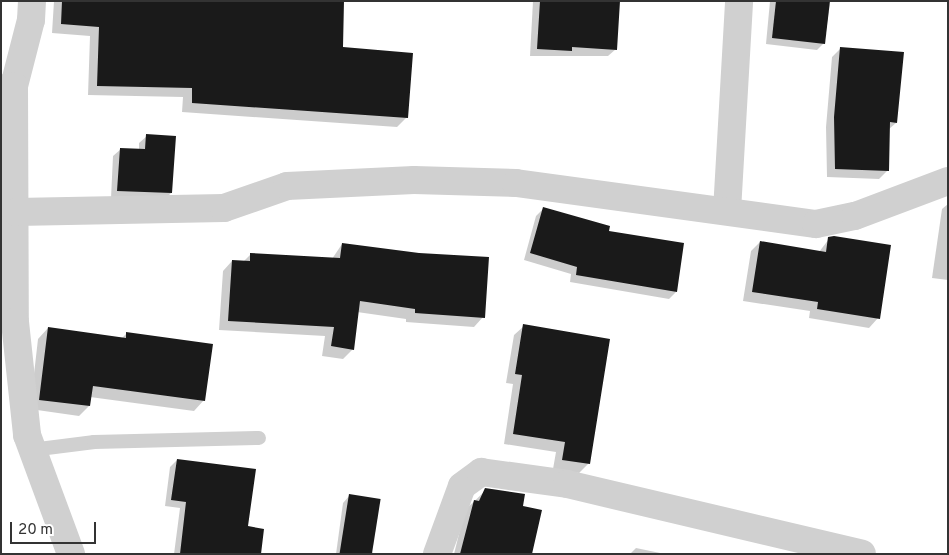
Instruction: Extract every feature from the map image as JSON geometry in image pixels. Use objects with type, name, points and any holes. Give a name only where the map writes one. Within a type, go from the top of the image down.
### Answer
[{"type":"street","points":[[32,1],[32,20],[8,88],[16,212],[15,322],[31,450],[71,554]]},
{"type":"street","points":[[727,211],[739,1]]},
{"type":"street","points":[[16,212],[224,208],[287,186],[414,180],[516,183],[816,224],[855,216],[948,181]]},
{"type":"street","points":[[437,554],[462,486],[481,472],[568,484],[862,554]]},
{"type":"lane","points":[[31,450],[94,442],[259,438]]},
{"type":"building","points":[[62,1],[344,1],[343,47],[413,53],[408,118],[192,103],[192,88],[97,86],[99,27],[61,24]]},
{"type":"building","points":[[540,1],[620,1],[617,50],[572,47],[572,51],[537,49]]},
{"type":"building","points":[[776,1],[830,1],[825,44],[772,38]]},
{"type":"building","points":[[840,47],[904,52],[897,123],[890,122],[889,171],[835,169],[834,117]]},
{"type":"building","points":[[146,134],[176,136],[172,193],[117,191],[120,148],[145,149]]},
{"type":"building","points":[[543,207],[610,226],[609,231],[684,243],[677,292],[576,275],[577,267],[530,253]]},
{"type":"building","points":[[834,236],[891,245],[880,319],[817,309],[818,302],[752,292],[760,241],[826,252],[828,237]]},
{"type":"building","points":[[342,243],[419,253],[489,257],[485,318],[415,313],[415,309],[360,301],[354,350],[331,346],[334,327],[228,321],[232,260],[250,261],[250,253],[340,258]]},
{"type":"building","points":[[523,324],[610,339],[590,464],[562,460],[565,442],[513,434],[522,375],[515,374]]},
{"type":"building","points":[[48,327],[126,338],[126,332],[213,344],[205,401],[93,386],[90,406],[39,400]]},
{"type":"building","points":[[177,459],[256,469],[248,526],[264,529],[261,554],[180,554],[186,502],[171,500]]},
{"type":"building","points":[[485,488],[525,494],[523,506],[542,510],[532,554],[460,554],[474,500],[479,501]]},
{"type":"building","points":[[349,494],[381,499],[372,554],[340,553]]}]
